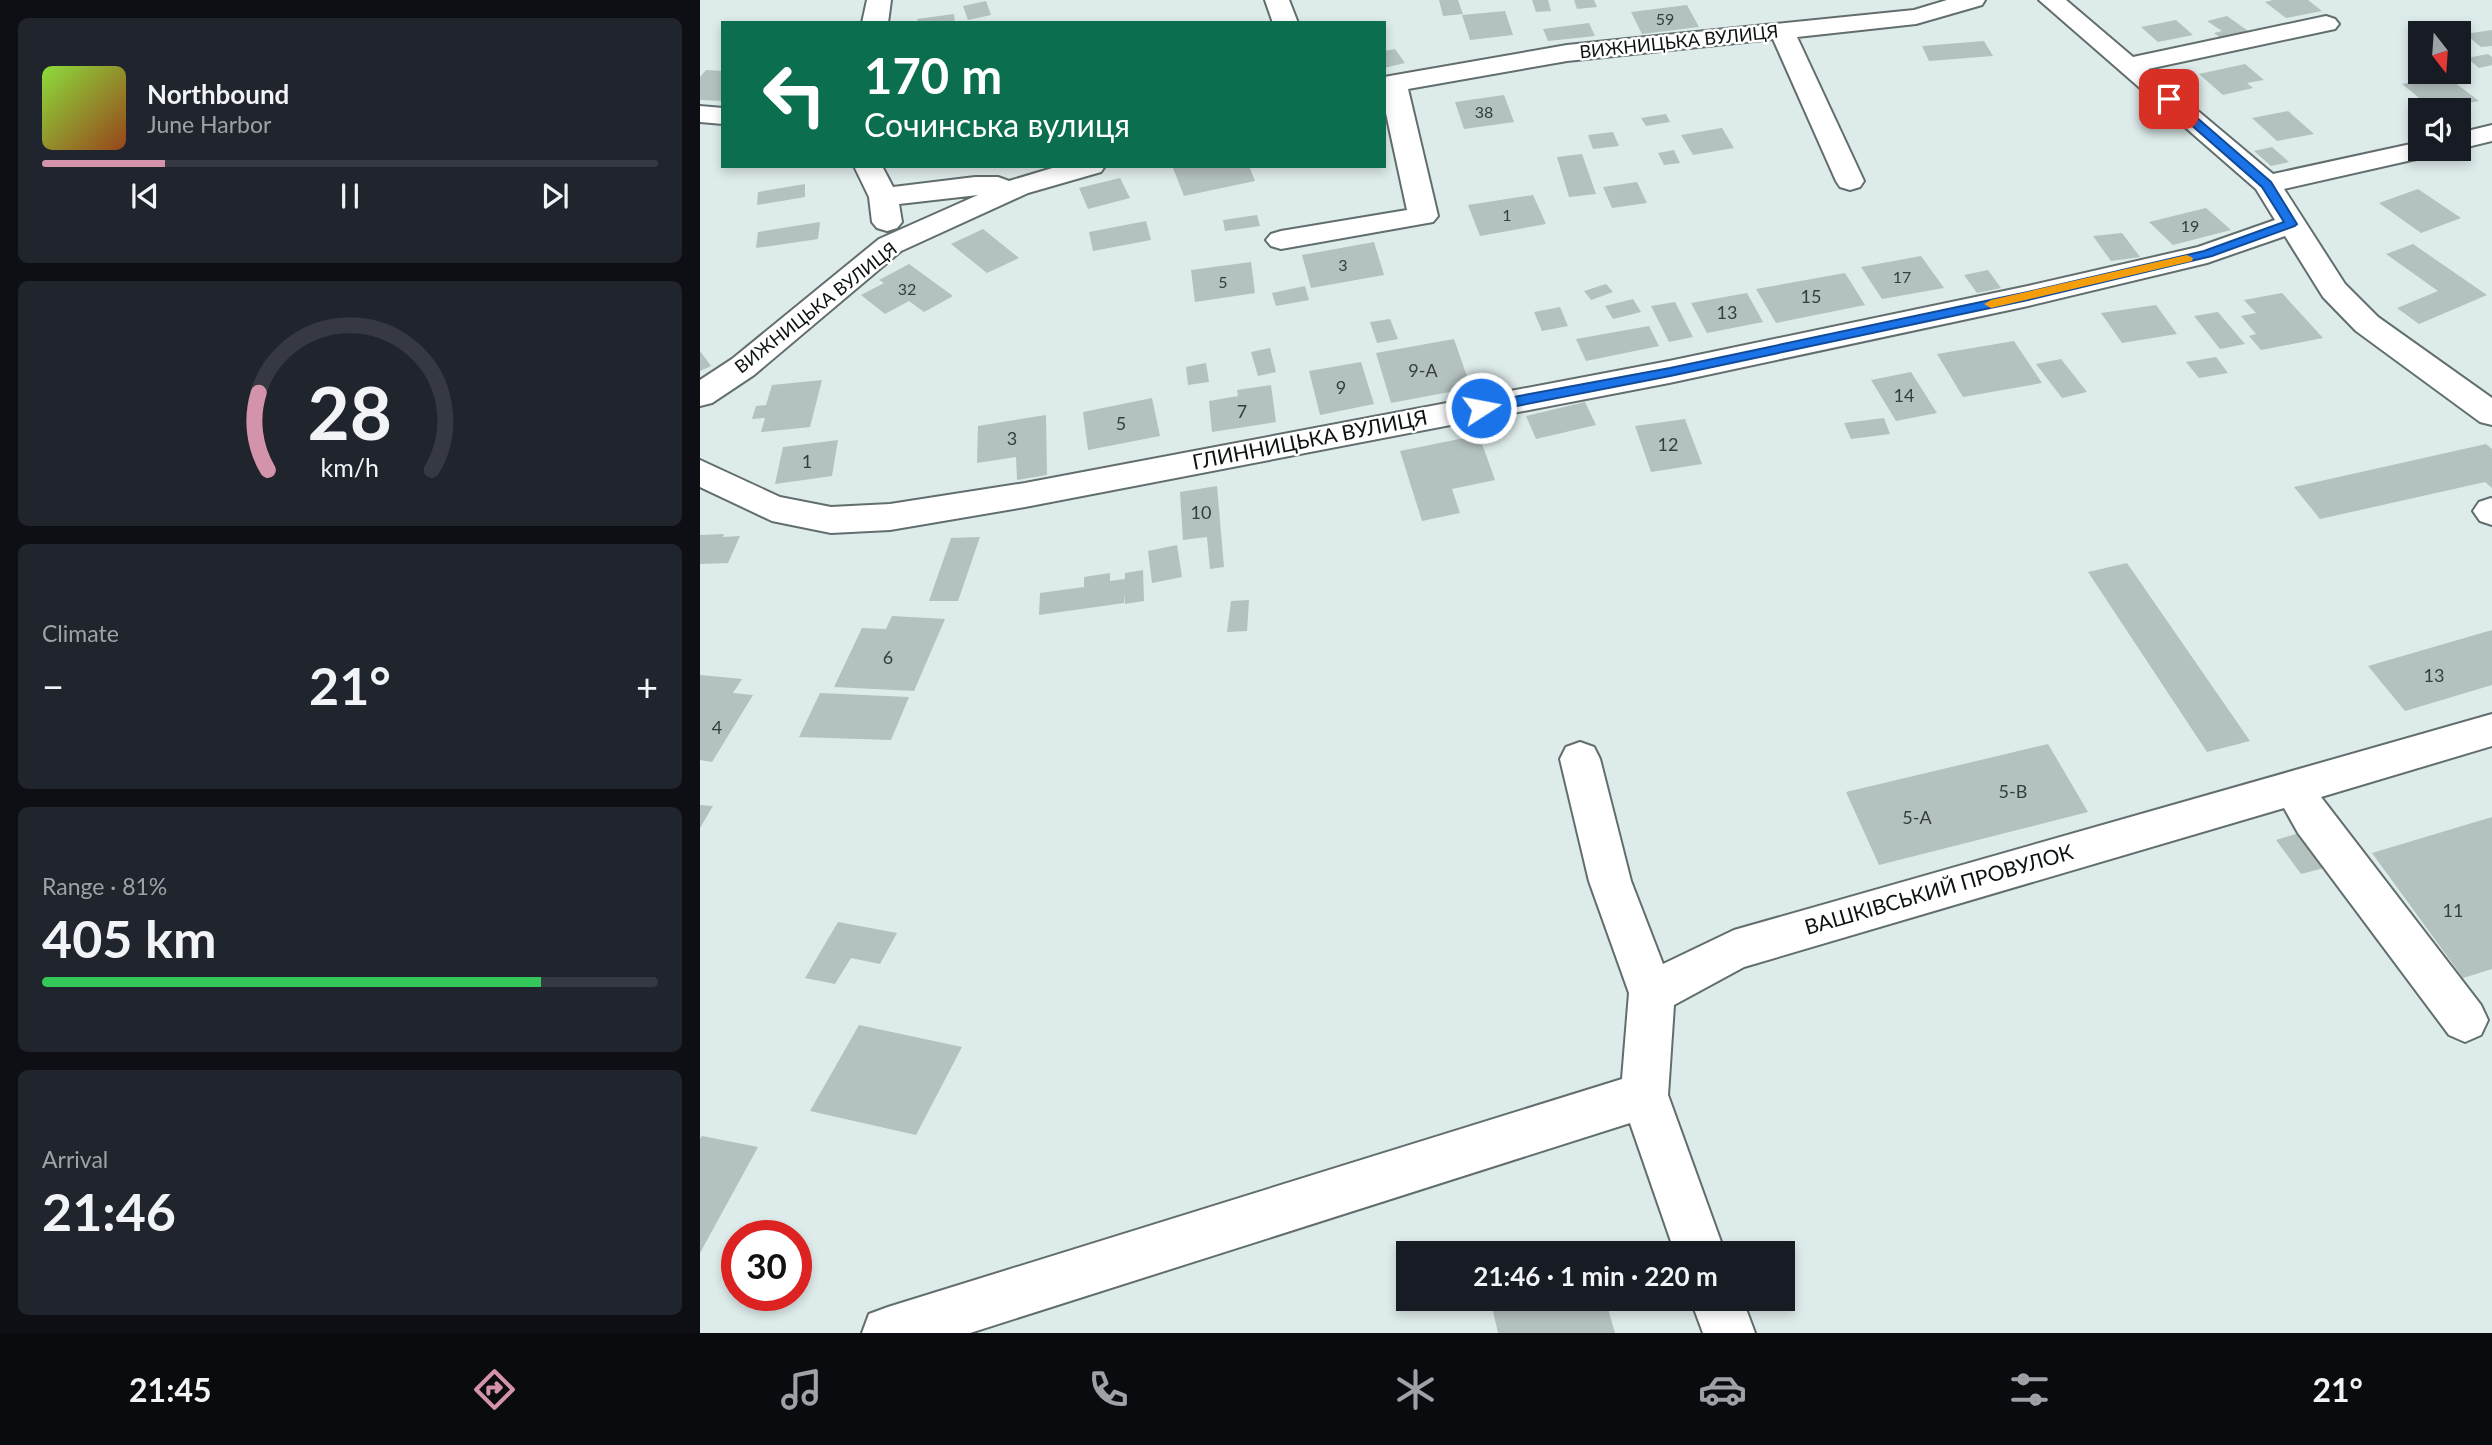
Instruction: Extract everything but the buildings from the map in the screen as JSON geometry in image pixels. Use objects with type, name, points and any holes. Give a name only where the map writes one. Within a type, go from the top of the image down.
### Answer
[{"type":"street","points":[[875,21],[878,0]]},
{"type":"street","points":[[1277,0],[1285,21]]},
{"type":"street","name":"ВИЖНИЦЬКА ВУЛИЦЯ","points":[[1389,84],[1567,53],[1916,17],[1973,0]]},
{"type":"street","points":[[2051,0],[2267,184],[2334,290],[2367,324],[2492,414]]},
{"type":"street","points":[[2130,65],[2326,24]]},
{"type":"street","points":[[1782,32],[1850,181]]},
{"type":"street","points":[[1281,240],[1423,216],[1389,84]]},
{"type":"street","points":[[700,114],[721,116]]},
{"type":"street","points":[[2471,138],[2492,134]]},
{"type":"street","points":[[2267,184],[2408,153]]},
{"type":"street","points":[[869,168],[883,197],[890,245]]},
{"type":"street","name":"ВИЖНИЦЬКА ВУЛИЦЯ","points":[[700,396],[743,367],[890,245],[1018,187],[1084,168]]},
{"type":"street","points":[[883,197],[975,186],[1018,187]]},
{"type":"street","name":"ГЛИННИЦЬКА ВУЛИЦЯ","points":[[700,472],[772,508],[831,520],[890,517],[1025,495],[1670,372],[2028,296],[2207,254],[2291,224]]},
{"type":"street","name":"ВАШКІВСЬКИЙ ПРОВУЛОК","points":[[1652,993],[1734,950],[2492,730]]},
{"type":"street","points":[[1580,759],[1610,881],[1652,993],[1644,1095],[1696,1241]]},
{"type":"street","points":[[2292,786],[2313,820],[2465,1020]]},
{"type":"street","points":[[888,1333],[1644,1095]]},
{"type":"street","points":[[1721,1311],[1729,1333]]},
{"type":"slow traffic","points":[[1991,304],[2187,258]]},
{"type":"route","points":[[1481,408],[1670,372],[2028,296],[2207,254],[2291,224],[2267,184],[2169,99]]}]
